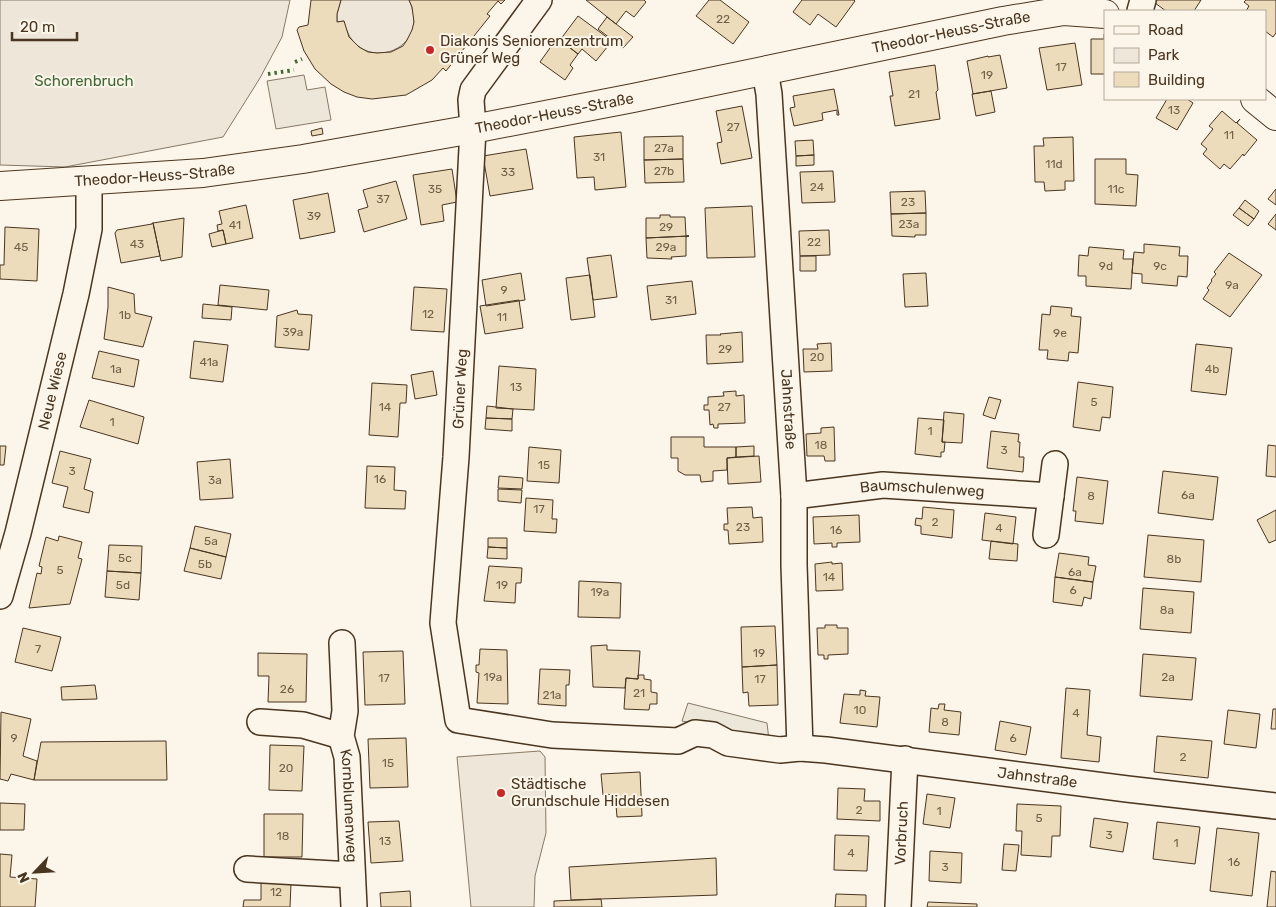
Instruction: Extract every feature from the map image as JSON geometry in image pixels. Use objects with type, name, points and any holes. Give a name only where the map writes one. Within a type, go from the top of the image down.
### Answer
[{"type":"main road","name":"Theodor-Heuss-Straße","points":[[0,186],[203,173],[303,159],[473,129],[765,71],[1003,21],[1063,5],[1104,14]]},
{"type":"main road","points":[[1256,100],[1276,116]]},
{"type":"street","name":"Grüner Weg","points":[[535,733],[458,720],[443,623],[456,457],[473,129],[471,100],[473,90],[539,0]]},
{"type":"street","name":"Jahnstraße","points":[[765,71],[769,94],[794,496],[794,574],[800,748]]},
{"type":"street","name":"Neue Wiese","points":[[0,596],[18,533],[76,294],[89,228],[89,180]]},
{"type":"street","points":[[1046,535],[1055,464]]},
{"type":"street","name":"Baumschulenweg","points":[[794,496],[883,485],[1051,496]]},
{"type":"street","name":"Kornblumenweg","points":[[342,643],[345,711],[341,736],[347,757],[354,907]]},
{"type":"street","name":"Kornblumenweg","points":[[260,722],[303,725],[341,736]]},
{"type":"street","name":"Jahnstraße","points":[[535,733],[678,740],[695,732],[714,735],[728,743],[780,750],[800,748],[905,759],[1127,789],[1276,806]]},
{"type":"street","name":"Vorbruch","points":[[898,907],[905,759]]},
{"type":"street","name":"Kornblumenweg","points":[[247,869],[352,875]]},
{"type":"green space","name":"Schorenbruch","points":[[0,0],[290,0],[282,37],[260,78],[223,137],[65,167],[0,165]]},
{"type":"green space","points":[[341,0],[409,0],[414,18],[411,34],[402,45],[390,51],[376,53],[362,49],[351,38],[344,21],[337,22]]},
{"type":"green space","points":[[540,751],[545,757],[546,833],[535,876],[534,907],[471,907],[457,757]]},
{"type":"shaded area","points":[[304,75],[307,90],[325,87],[331,120],[276,129],[267,81]]},
{"type":"shaded area","points":[[688,703],[767,723],[769,740],[682,721]]},
{"type":"building","name":"Diakonis Seniorenzentrum Grüner Weg","points":[[311,0],[341,0],[337,22],[344,21],[349,37],[359,47],[368,52],[377,53],[391,52],[403,46],[407,40],[414,22],[409,0],[505,0],[501,4],[498,1],[487,14],[490,16],[446,71],[443,68],[432,80],[406,95],[372,99],[357,97],[344,92],[331,84],[315,69],[304,51],[297,30],[299,27],[308,25]]},
{"type":"building","points":[[586,0],[644,0],[646,2],[634,17],[626,11],[616,24]]},
{"type":"building","points":[[709,0],[720,0],[749,22],[733,44],[696,16]]},
{"type":"building","points":[[802,0],[855,1],[836,27],[818,14],[810,25],[793,12]]},
{"type":"building","points":[[1157,0],[1201,0],[1195,10],[1165,10],[1155,3]]},
{"type":"building","points":[[1246,0],[1276,0],[1276,33],[1273,37],[1266,32],[1266,10],[1247,10],[1249,6],[1244,2]]},
{"type":"building","points":[[578,16],[612,41],[596,61],[582,49],[578,54],[560,40]]},
{"type":"building","points":[[607,17],[633,37],[623,48],[598,29]]},
{"type":"building","points":[[557,38],[578,54],[570,65],[573,68],[565,80],[540,62]]},
{"type":"building","points":[[1091,39],[1104,39],[1104,74],[1091,74]]},
{"type":"building","points":[[1075,43],[1082,85],[1047,90],[1039,48]]},
{"type":"building","points":[[1000,55],[1007,88],[973,94],[967,61]]},
{"type":"building","points":[[935,65],[940,119],[895,126],[890,96],[893,96],[889,72]]},
{"type":"building","points":[[834,89],[839,115],[837,115],[837,110],[822,113],[823,120],[794,126],[790,108],[795,107],[793,96]]},
{"type":"building","points":[[991,91],[995,112],[976,116],[972,94]]},
{"type":"building","points":[[1166,100],[1188,100],[1193,103],[1177,130],[1156,118]]},
{"type":"building","points":[[742,106],[752,158],[721,164],[717,143],[722,142],[716,111]]},
{"type":"building","points":[[1222,111],[1236,123],[1240,119],[1237,123],[1257,140],[1230,169],[1224,164],[1220,169],[1203,154],[1207,149],[1201,144],[1213,129],[1209,126]]},
{"type":"building","points":[[322,128],[323,134],[312,136],[311,131]]},
{"type":"building","points":[[621,132],[626,187],[595,190],[594,177],[577,178],[574,137]]},
{"type":"building","points":[[683,136],[683,159],[644,160],[644,137]]},
{"type":"building","points":[[1073,137],[1074,181],[1065,181],[1065,190],[1045,191],[1044,182],[1035,182],[1034,146],[1044,146],[1043,138]]},
{"type":"building","points":[[813,140],[814,155],[796,156],[795,141]]},
{"type":"building","points":[[526,149],[533,189],[490,196],[483,156]]},
{"type":"building","points":[[814,155],[814,165],[796,166],[796,156]]},
{"type":"building","points":[[683,159],[684,182],[645,183],[644,160]]},
{"type":"building","points":[[1095,159],[1126,159],[1126,174],[1138,175],[1136,206],[1095,204]]},
{"type":"building","points":[[452,169],[457,202],[442,205],[444,221],[421,225],[413,175]]},
{"type":"building","points":[[833,171],[835,202],[802,203],[800,172]]},
{"type":"building","points":[[396,181],[407,219],[364,232],[358,210],[368,207],[363,190]]},
{"type":"building","points":[[1276,189],[1276,205],[1268,199]]},
{"type":"building","points":[[925,191],[926,213],[891,214],[890,192]]},
{"type":"building","points":[[328,193],[335,232],[300,239],[293,200]]},
{"type":"building","points":[[1245,200],[1259,211],[1254,219],[1239,208]]},
{"type":"building","points":[[246,205],[253,238],[226,244],[223,230],[218,231],[217,225],[222,224],[219,211]]},
{"type":"building","points":[[752,206],[755,257],[707,258],[705,208]]},
{"type":"building","points":[[1239,208],[1254,219],[1248,226],[1233,215]]},
{"type":"building","points":[[926,213],[926,235],[915,235],[915,237],[892,236],[891,214]]},
{"type":"building","points":[[1276,214],[1276,230],[1268,224]]},
{"type":"building","points":[[660,215],[685,217],[686,236],[689,236],[646,238],[646,218],[660,218]]},
{"type":"building","points":[[184,218],[182,257],[161,261],[153,223]]},
{"type":"building","points":[[152,223],[160,256],[121,263],[115,233],[117,230]]},
{"type":"building","points":[[5,227],[39,229],[37,281],[0,279],[0,265],[4,265]]},
{"type":"building","points":[[223,230],[226,244],[212,247],[209,234]]},
{"type":"building","points":[[829,230],[830,255],[800,256],[799,231]]},
{"type":"building","points":[[689,236],[686,237],[686,256],[671,257],[672,259],[647,258],[646,238]]},
{"type":"building","points":[[1144,244],[1180,247],[1179,256],[1188,256],[1187,277],[1178,276],[1177,286],[1142,283],[1142,274],[1132,273],[1134,252],[1144,253]]},
{"type":"building","points":[[1089,247],[1124,250],[1123,259],[1133,259],[1131,289],[1086,286],[1086,276],[1078,276],[1079,255],[1088,256]]},
{"type":"building","points":[[1229,253],[1262,275],[1230,317],[1203,299],[1209,290],[1207,288],[1211,280],[1216,274],[1214,272]]},
{"type":"building","points":[[611,255],[617,297],[593,300],[587,258]]},
{"type":"building","points":[[800,256],[816,256],[816,271],[800,271]]},
{"type":"building","points":[[521,273],[525,300],[486,306],[482,280]]},
{"type":"building","points":[[926,273],[928,306],[905,307],[903,274]]},
{"type":"building","points":[[590,275],[595,317],[571,320],[566,278]]},
{"type":"building","points":[[692,281],[696,314],[651,320],[647,286]]},
{"type":"building","points":[[220,285],[269,290],[267,310],[218,305]]},
{"type":"building","points":[[108,287],[134,294],[135,313],[152,317],[143,347],[104,339],[108,307]]},
{"type":"building","points":[[414,287],[447,289],[444,332],[411,330]]},
{"type":"building","points":[[519,300],[523,328],[485,334],[480,306]]},
{"type":"building","points":[[203,304],[232,307],[231,320],[202,318]]},
{"type":"building","points":[[1051,306],[1072,308],[1071,316],[1081,317],[1078,353],[1069,352],[1068,361],[1047,359],[1048,350],[1039,350],[1042,314],[1050,315]]},
{"type":"building","points":[[297,310],[298,314],[312,315],[309,350],[275,347],[277,316]]},
{"type":"building","points":[[742,332],[743,362],[707,364],[706,335]]},
{"type":"building","points":[[194,341],[228,345],[223,382],[190,378]]},
{"type":"building","points":[[831,343],[832,371],[804,372],[803,349],[818,349],[817,344]]},
{"type":"building","points":[[1196,344],[1232,348],[1226,395],[1191,391]]},
{"type":"building","points":[[99,351],[139,360],[134,387],[92,378]]},
{"type":"building","points":[[499,366],[536,369],[534,410],[496,408]]},
{"type":"building","points":[[433,371],[437,395],[415,399],[411,375]]},
{"type":"building","points":[[1078,382],[1113,387],[1110,418],[1102,417],[1100,431],[1073,427]]},
{"type":"building","points":[[372,383],[407,385],[406,403],[400,403],[398,437],[369,435]]},
{"type":"building","points":[[736,391],[736,396],[744,395],[745,423],[718,424],[718,428],[714,428],[713,424],[710,425],[709,410],[704,410],[704,405],[708,405],[708,397],[724,396],[723,392]]},
{"type":"building","points":[[989,397],[1001,400],[995,419],[983,415]]},
{"type":"building","points":[[89,400],[144,417],[138,444],[80,427]]},
{"type":"building","points":[[487,406],[513,409],[512,419],[486,418]]},
{"type":"building","points":[[944,412],[964,414],[962,443],[942,442]]},
{"type":"building","points":[[486,418],[512,419],[512,431],[485,429]]},
{"type":"building","points":[[918,418],[944,420],[942,442],[945,442],[944,452],[941,452],[941,457],[915,454]]},
{"type":"building","points":[[834,427],[835,461],[825,461],[824,456],[807,456],[806,434],[821,433],[821,428]]},
{"type":"building","points":[[991,431],[1019,434],[1019,457],[1024,457],[1023,472],[987,468]]},
{"type":"building","points":[[671,437],[704,437],[704,447],[736,447],[736,457],[727,458],[727,470],[713,471],[713,481],[701,482],[700,475],[685,475],[678,471],[678,458],[671,458]]},
{"type":"building","points":[[1268,445],[1276,446],[1276,477],[1266,476]]},
{"type":"building","points":[[0,446],[6,446],[4,465],[0,465]]},
{"type":"building","points":[[754,446],[754,456],[736,457],[736,447]]},
{"type":"building","points":[[529,447],[561,450],[559,483],[527,481]]},
{"type":"building","points":[[60,451],[91,459],[84,489],[93,492],[89,513],[63,507],[68,487],[52,483]]},
{"type":"building","points":[[759,456],[761,482],[728,484],[727,458]]},
{"type":"building","points":[[230,459],[233,498],[200,500],[197,462]]},
{"type":"building","points":[[367,466],[395,467],[394,490],[406,491],[405,509],[365,508]]},
{"type":"building","points":[[1163,471],[1218,477],[1213,520],[1158,513]]},
{"type":"building","points":[[499,476],[523,478],[522,489],[498,488]]},
{"type":"building","points":[[1077,477],[1108,481],[1103,524],[1075,521],[1076,511],[1073,511]]},
{"type":"building","points":[[498,489],[522,490],[521,503],[498,501]]},
{"type":"building","points":[[526,498],[553,500],[552,519],[557,519],[556,533],[524,531]]},
{"type":"building","points":[[752,507],[753,518],[762,517],[763,542],[729,544],[728,530],[724,530],[724,524],[728,524],[727,508]]},
{"type":"building","points":[[923,507],[954,510],[952,538],[921,534],[921,526],[915,525],[916,518],[922,519]]},
{"type":"building","points":[[1276,510],[1276,540],[1269,543],[1257,520]]},
{"type":"building","points":[[985,513],[1016,517],[1013,544],[982,540]]},
{"type":"building","points":[[859,515],[860,542],[837,543],[837,547],[832,547],[832,543],[814,544],[813,517]]},
{"type":"building","points":[[195,526],[231,534],[226,557],[190,548]]},
{"type":"building","points":[[1148,535],[1204,540],[1201,582],[1144,577]]},
{"type":"building","points":[[59,536],[82,542],[78,558],[82,559],[70,604],[29,608],[37,573],[41,574],[42,567],[39,566],[46,537],[58,541]]},
{"type":"building","points":[[488,538],[507,538],[507,548],[488,547]]},
{"type":"building","points":[[991,541],[1018,544],[1017,561],[989,559]]},
{"type":"building","points":[[109,545],[142,546],[141,573],[107,571]]},
{"type":"building","points":[[488,547],[507,548],[507,559],[487,558]]},
{"type":"building","points":[[190,548],[226,557],[221,579],[184,571]]},
{"type":"building","points":[[1059,553],[1089,557],[1088,565],[1096,566],[1093,582],[1055,577]]},
{"type":"building","points":[[832,562],[832,564],[842,563],[843,590],[816,591],[815,564]]},
{"type":"building","points":[[489,566],[522,568],[521,583],[516,583],[515,603],[484,601]]},
{"type":"building","points":[[107,571],[141,573],[139,600],[105,597]]},
{"type":"building","points":[[1055,577],[1093,582],[1091,599],[1084,597],[1082,606],[1053,602]]},
{"type":"building","points":[[579,581],[621,583],[620,618],[578,617]]},
{"type":"building","points":[[1143,588],[1194,592],[1191,633],[1140,629]]},
{"type":"building","points":[[825,625],[837,625],[837,628],[848,628],[848,654],[828,655],[828,659],[824,659],[824,655],[818,655],[817,628],[825,628]]},
{"type":"building","points":[[775,626],[777,665],[742,667],[741,627]]},
{"type":"building","points":[[23,628],[61,637],[52,671],[15,662]]},
{"type":"building","points":[[607,645],[607,650],[640,651],[638,679],[626,678],[625,688],[593,687],[591,646]]},
{"type":"building","points":[[480,649],[507,650],[508,704],[477,703],[479,673],[476,672],[476,665],[479,665]]},
{"type":"building","points":[[403,651],[405,704],[365,705],[363,652]]},
{"type":"building","points":[[258,653],[307,654],[306,702],[268,702],[269,676],[258,676]]},
{"type":"building","points":[[1143,654],[1196,658],[1192,700],[1140,696]]},
{"type":"building","points":[[777,665],[778,705],[749,706],[748,692],[743,693],[742,667]]},
{"type":"building","points":[[540,669],[570,670],[569,685],[566,685],[566,706],[538,704]]},
{"type":"building","points":[[638,675],[644,675],[644,679],[651,680],[651,692],[657,693],[657,704],[650,704],[649,710],[624,709],[626,678],[638,679]]},
{"type":"building","points":[[95,685],[97,699],[62,700],[61,687]]},
{"type":"building","points":[[1066,688],[1090,690],[1087,735],[1101,737],[1099,762],[1061,758]]},
{"type":"building","points":[[860,690],[866,691],[865,696],[880,697],[877,727],[840,723],[844,694],[860,695]]},
{"type":"building","points":[[939,704],[945,704],[944,710],[961,712],[959,735],[929,732],[931,708],[938,709]]},
{"type":"building","points":[[1273,709],[1276,709],[1276,729],[1271,729]]},
{"type":"building","points":[[1228,710],[1260,714],[1256,748],[1224,744]]},
{"type":"building","points":[[1,712],[31,719],[23,756],[37,761],[34,780],[11,774],[8,781],[0,779]]},
{"type":"building","points":[[1000,721],[1031,727],[1026,755],[995,750]]},
{"type":"building","points":[[1157,736],[1212,741],[1208,778],[1154,772]]},
{"type":"building","points":[[406,738],[408,787],[370,788],[368,739]]},
{"type":"building","points":[[166,741],[167,780],[34,780],[41,742]]},
{"type":"building","points":[[270,745],[304,746],[302,791],[269,790]]},
{"type":"building","points":[[640,772],[642,816],[617,817],[615,794],[603,795],[601,774]]},
{"type":"building","points":[[838,788],[865,789],[864,801],[880,801],[880,821],[837,819]]},
{"type":"building","points":[[927,794],[955,798],[950,828],[923,824]]},
{"type":"building","points":[[0,803],[25,804],[24,830],[0,830]]},
{"type":"building","points":[[1017,804],[1061,806],[1060,836],[1052,836],[1051,857],[1021,855],[1022,831],[1016,831]]},
{"type":"building","points":[[264,814],[303,814],[302,857],[264,857]]},
{"type":"building","points":[[1094,818],[1128,823],[1123,852],[1090,847]]},
{"type":"building","points":[[399,821],[403,861],[371,863],[368,822]]},
{"type":"building","points":[[1157,822],[1200,827],[1195,864],[1153,859]]},
{"type":"building","points":[[1217,828],[1259,833],[1252,896],[1210,891]]},
{"type":"building","points":[[835,835],[869,836],[867,871],[834,870]]},
{"type":"building","points":[[1004,844],[1019,845],[1016,871],[1002,870]]},
{"type":"building","points":[[930,851],[962,853],[961,883],[929,881]]},
{"type":"building","points":[[0,854],[12,855],[10,877],[37,879],[35,907],[0,907]]},
{"type":"building","points":[[716,858],[717,895],[571,900],[569,867]]},
{"type":"building","points":[[1271,871],[1276,872],[1276,907],[1267,907]]},
{"type":"building","points":[[261,883],[291,884],[290,907],[243,907],[244,900],[261,900]]},
{"type":"building","points":[[410,891],[411,907],[381,907],[380,893]]},
{"type":"building","points":[[836,894],[866,895],[866,907],[835,907]]},
{"type":"building","points":[[601,899],[602,907],[554,907],[554,901]]},
{"type":"building","points":[[928,902],[977,904],[977,907],[927,907]]},
{"type":"hedge","points":[[295,62],[302,59]]},
{"type":"hedge","points":[[268,74],[294,70]]},
{"type":"place","name":"Diakonis Seniorenzentrum Grüner Weg","points":[[430,50]]},
{"type":"place","name":"Städtische Grundschule Hiddesen","points":[[501,793]]}]
